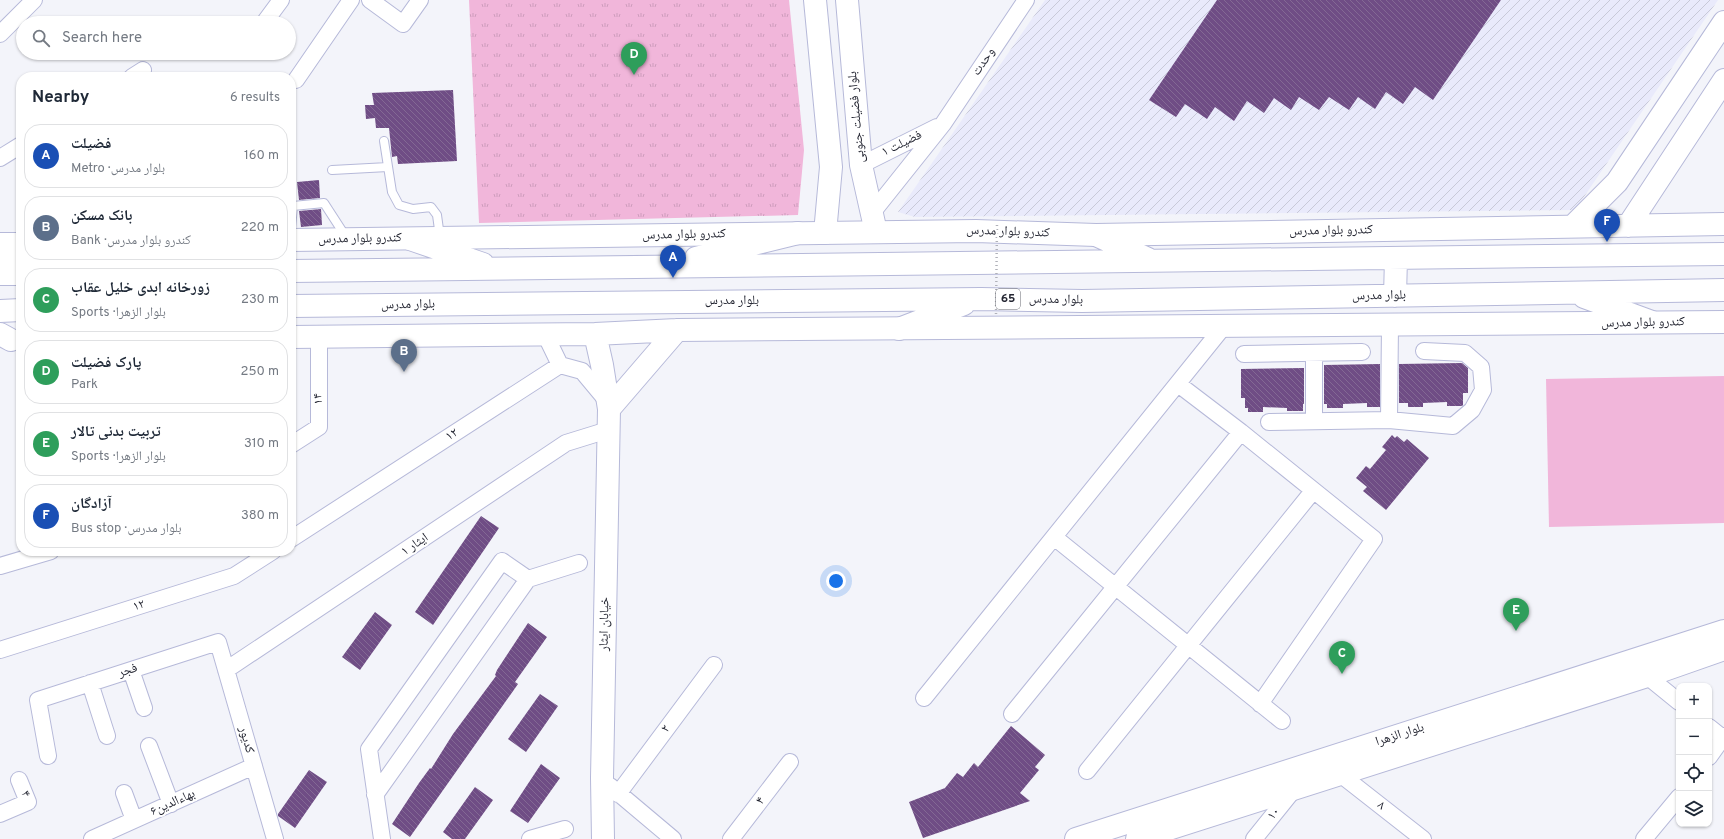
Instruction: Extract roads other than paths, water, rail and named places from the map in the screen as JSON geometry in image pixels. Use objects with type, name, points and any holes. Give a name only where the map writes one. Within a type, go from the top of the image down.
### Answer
[{"type":"main road","points":[[815,0],[831,167],[833,174],[839,179],[847,181],[854,178],[859,172],[861,165]]},
{"type":"main road","name":"بلوار فضیلت جنوبی","points":[[847,0],[861,165],[874,223]]},
{"type":"main road","points":[[1573,226],[1617,182],[1724,22]]},
{"type":"main road","points":[[1628,226],[1724,80]]},
{"type":"main road","points":[[825,233],[831,167]]},
{"type":"main road","points":[[1617,182],[1622,189],[1629,194],[1645,198]]},
{"type":"main road","name":"کندرو بلوار مدرس","points":[[296,240],[825,233],[874,223],[976,231],[1096,235],[1724,224]]},
{"type":"main road","points":[[658,267],[798,233]]},
{"type":"main road","points":[[1096,235],[1152,261]]},
{"type":"main road","points":[[410,239],[497,269]]},
{"type":"main road","points":[[0,244],[16,244]]},
{"type":"main road","points":[[296,271],[1724,254]]},
{"type":"main road","points":[[0,256],[16,260]]},
{"type":"main road","points":[[1395,296],[1396,258]]},
{"type":"main road","points":[[0,274],[16,274]]},
{"type":"main road","name":"بلوار مدرس","points":[[296,306],[564,302],[978,299],[1082,300],[1724,290]]},
{"type":"main road","points":[[1573,293],[1652,322]]},
{"type":"main road","points":[[899,329],[978,299]]},
{"type":"main road","points":[[0,311],[16,310]]},
{"type":"main road","name":"کندرو بلوار مدرس","points":[[296,337],[595,334],[677,330],[1724,322]]},
{"type":"main road","points":[[608,413],[677,330]]},
{"type":"main road","name":"خیابان ایثار","points":[[595,334],[602,365],[608,413],[602,778],[603,839]]},
{"type":"main road","name":"بلوار الزهرا","points":[[1076,839],[1724,631]]},
{"type":"main road","name":"بلوار الزهرا","points":[[1137,839],[1647,676],[1724,649]]},
{"type":"street","points":[[18,16],[34,0]]},
{"type":"street","points":[[269,16],[281,0]]},
{"type":"street","points":[[296,80],[351,0]]},
{"type":"street","points":[[370,0],[403,24],[420,0]]},
{"type":"street","name":"وحدت","points":[[874,223],[1026,0]]},
{"type":"street","points":[[0,34],[16,18]]},
{"type":"street","name":"فضیلت ۱","points":[[861,165],[942,124]]},
{"type":"street","points":[[0,158],[16,149]]},
{"type":"street","points":[[1389,420],[1390,325]]},
{"type":"street","points":[[924,698],[1224,326]]},
{"type":"street","points":[[545,334],[560,364],[582,371],[608,413]]},
{"type":"street","name":"۱۴","points":[[296,442],[319,426],[319,337]]},
{"type":"street","points":[[1269,422],[1389,420],[1453,426],[1472,410],[1483,390],[1481,367],[1465,353],[1424,351]]},
{"type":"street","points":[[1244,354],[1362,352]]},
{"type":"street","points":[[1314,354],[1314,421]]},
{"type":"street","name":"۱۲","points":[[296,536],[560,364]]},
{"type":"street","points":[[1178,384],[1241,432],[1374,539],[1260,704]]},
{"type":"street","name":"ایثار ۱","points":[[226,670],[566,444],[608,413]]},
{"type":"street","points":[[1012,714],[1241,432]]},
{"type":"street","points":[[1086,771],[1313,491]]},
{"type":"street","points":[[1054,537],[1282,721]]},
{"type":"street","points":[[0,566],[34,556]]},
{"type":"street","name":"۱۲","points":[[0,650],[234,576],[265,556]]},
{"type":"street","points":[[382,839],[368,749],[502,561],[528,579]]},
{"type":"street","points":[[375,796],[528,579],[579,563]]},
{"type":"street","name":"کدیور","points":[[218,642],[274,839]]},
{"type":"street","name":"فجر","points":[[48,756],[38,700],[218,642]]},
{"type":"street","name":"۲","points":[[618,794],[714,665]]},
{"type":"street","points":[[131,670],[144,708]]},
{"type":"street","points":[[1647,676],[1676,700]]},
{"type":"street","points":[[90,683],[108,736]]},
{"type":"street","points":[[1711,755],[1724,738],[1712,729]]},
{"type":"street","points":[[149,746],[171,804]]},
{"type":"street","name":"۴","points":[[731,839],[790,762]]},
{"type":"street","name":"۶بهاءالدين","points":[[92,839],[119,834],[134,820],[254,766]]},
{"type":"street","name":"۸","points":[[1340,774],[1423,839]]},
{"type":"street","points":[[602,778],[618,794],[673,839]]},
{"type":"street","name":"۴","points":[[0,814],[28,802],[19,780]]},
{"type":"street","name":"۱۰","points":[[1254,839],[1295,788]]},
{"type":"street","points":[[124,793],[134,820]]},
{"type":"street","points":[[1644,839],[1676,801]]},
{"type":"street","points":[[530,839],[565,829]]},
{"type":"lane","points":[[384,141],[392,192],[398,205],[413,209],[431,207],[437,214],[440,238]]},
{"type":"lane","points":[[332,170],[388,166]]},
{"type":"lane","points":[[296,206],[324,203],[347,240]]},
{"type":"place","name":"پارک فضیلت","points":[[634,75]]},
{"type":"place","name":"آزادگان","points":[[1607,242]]},
{"type":"place","name":"فضیلت","points":[[673,278]]},
{"type":"place","name":"بانک مسکن","points":[[404,372]]},
{"type":"place","name":"تربیت بدنی تالار","points":[[1516,631]]},
{"type":"place","name":"زورخانه ابدی خلیل عقاب","points":[[1342,674]]}]
